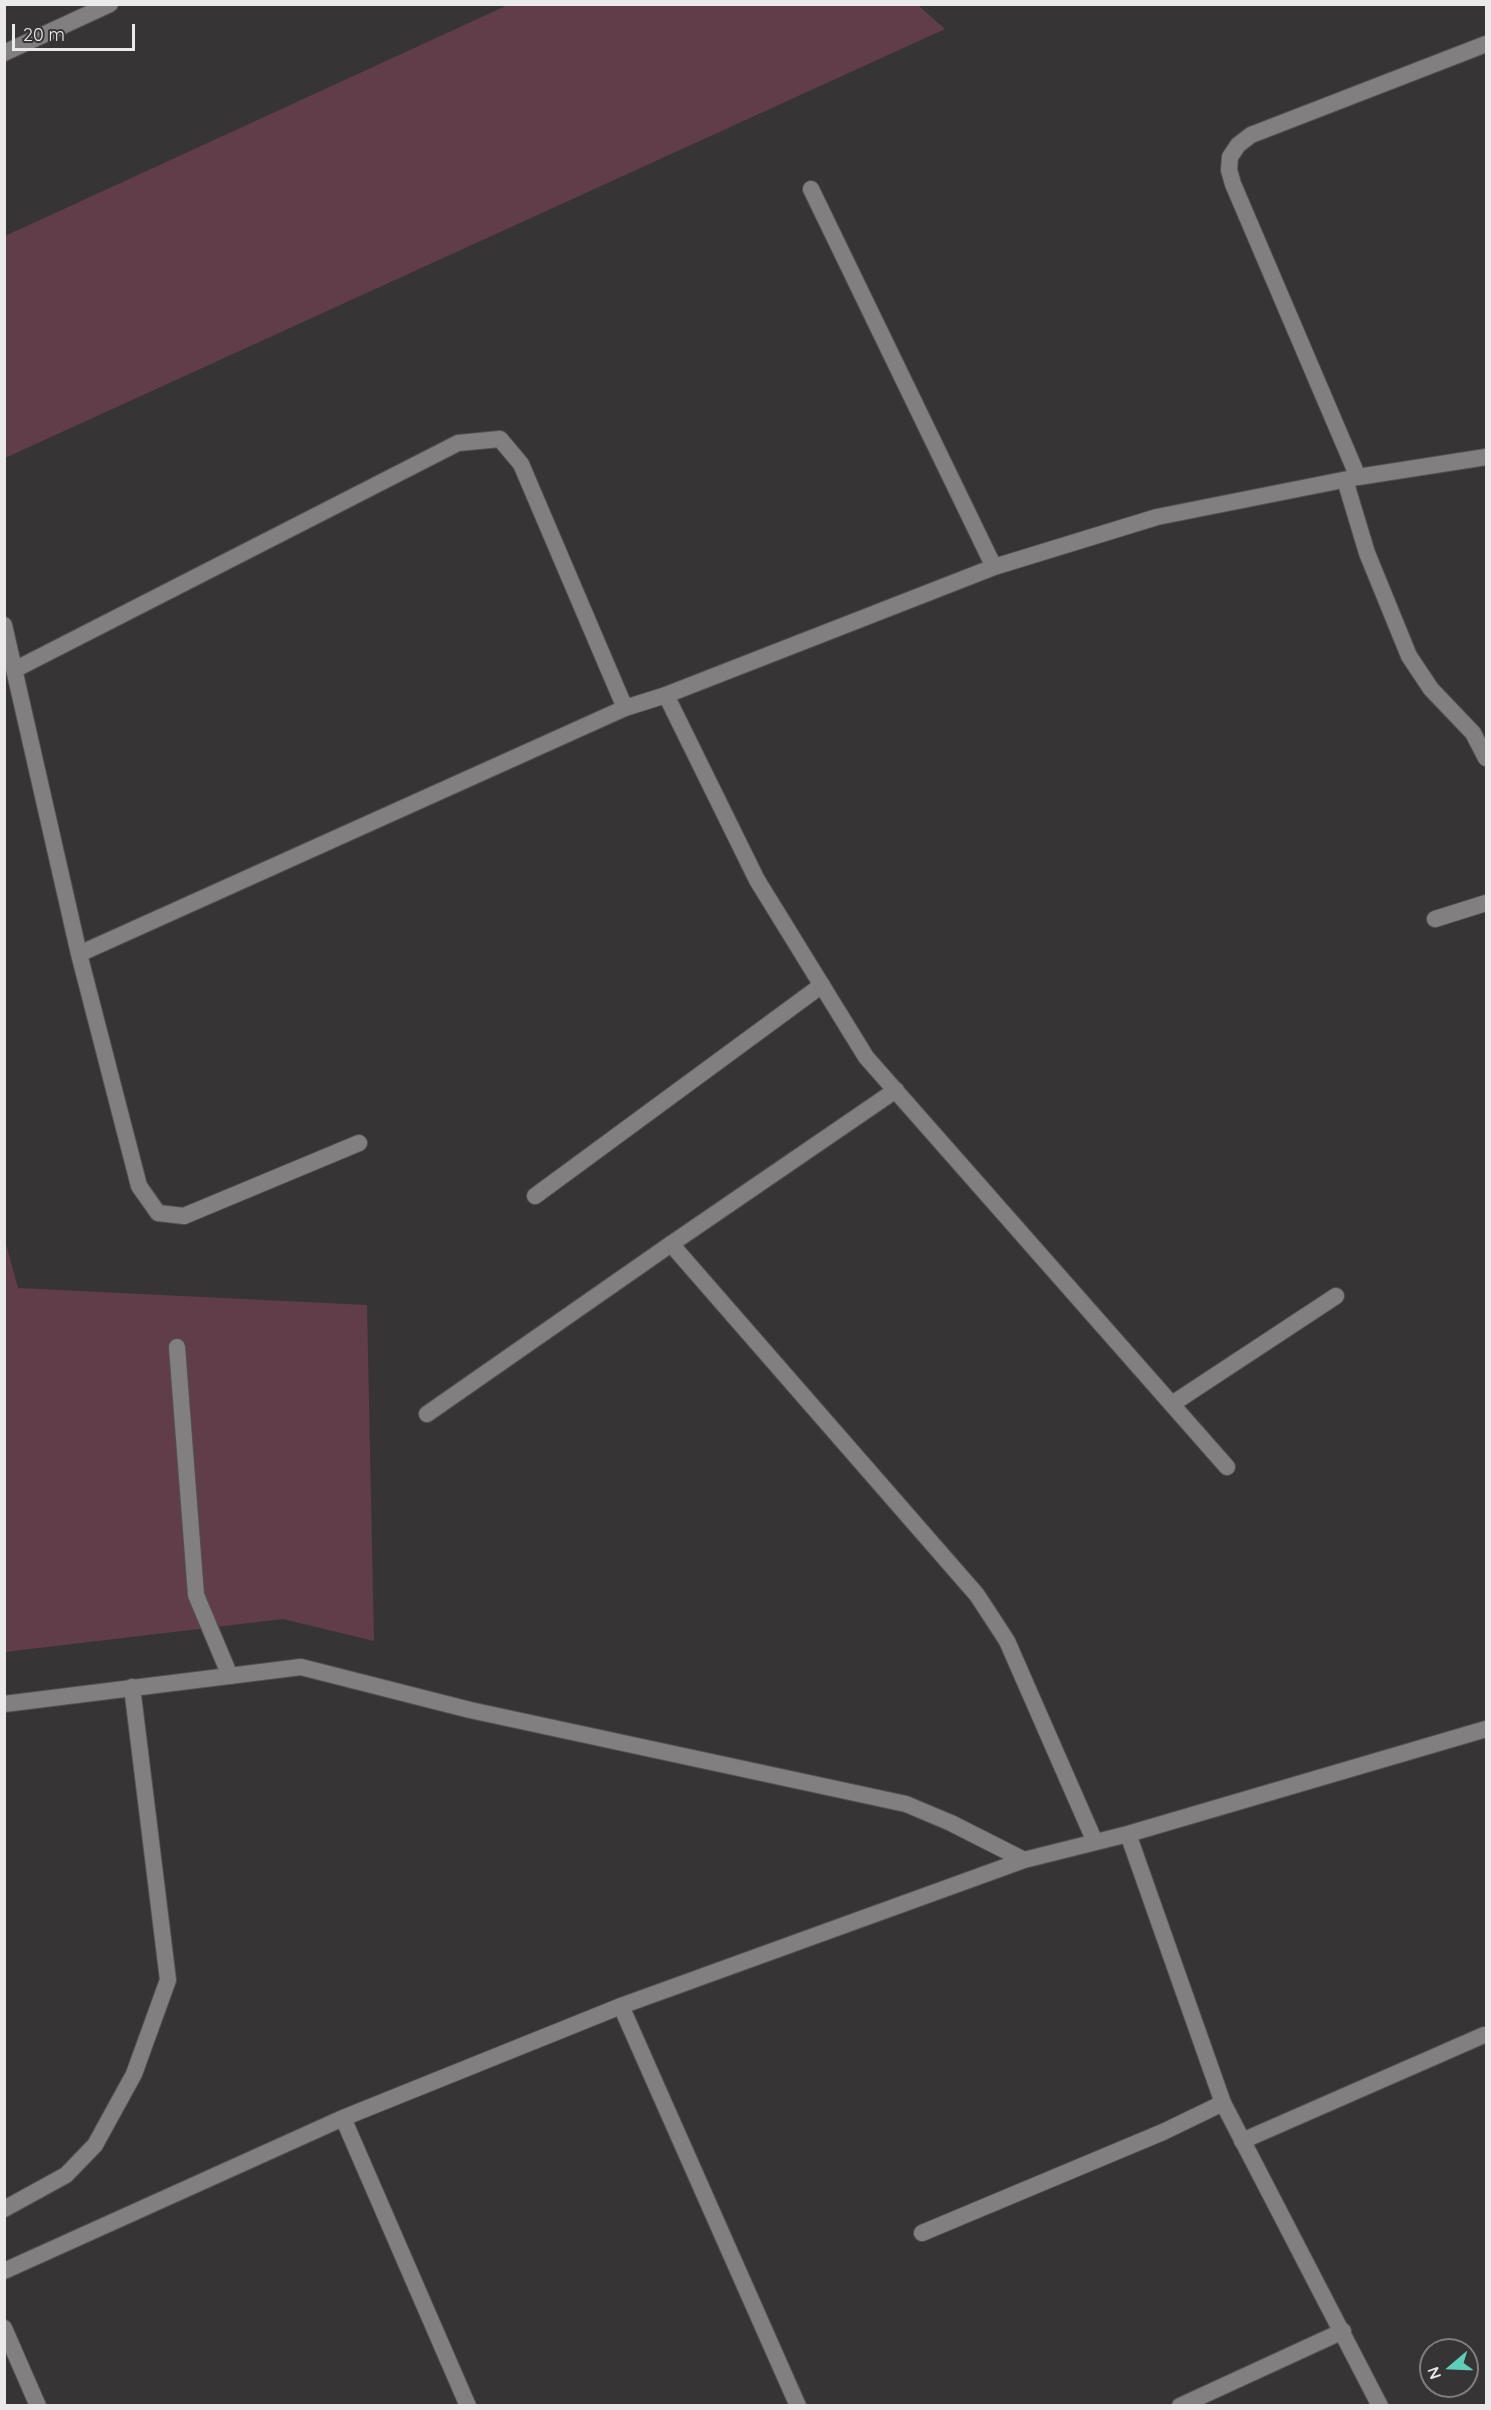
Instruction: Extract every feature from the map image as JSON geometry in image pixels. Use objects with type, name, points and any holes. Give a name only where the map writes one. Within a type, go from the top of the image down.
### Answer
[{"type":"street","points":[[4,53],[110,4]]},
{"type":"street","points":[[1486,44],[1251,135],[1238,145],[1230,157],[1229,170],[1351,478],[1367,553],[1409,656],[1431,689],[1473,733],[1486,758]]},
{"type":"street","points":[[812,189],[994,567]]},
{"type":"street","points":[[16,669],[458,443],[500,439],[520,464],[625,708]]},
{"type":"street","points":[[79,954],[625,708],[666,695],[994,567],[1157,517],[1351,478],[1486,457]]},
{"type":"street","points":[[4,625],[16,669],[79,954],[139,1186],[158,1213],[184,1216],[359,1143]]},
{"type":"street","points":[[666,695],[756,880],[866,1057],[1227,1467]]},
{"type":"street","points":[[1435,919],[1486,903]]},
{"type":"street","points":[[535,1196],[822,985]]},
{"type":"street","points":[[427,1414],[896,1090]]},
{"type":"street","points":[[671,1244],[977,1594],[1007,1641],[1095,1842]]},
{"type":"street","points":[[1172,1404],[1336,1296]]},
{"type":"street","points":[[177,1347],[196,1595],[230,1676]]},
{"type":"street","points":[[4,1704],[301,1667],[470,1710],[906,1804],[951,1822],[1024,1860]]},
{"type":"street","points":[[4,2209],[66,2175],[95,2145],[134,2074],[168,1980],[132,1688]]},
{"type":"street","points":[[4,2271],[343,2118],[621,2006],[1024,1860],[1128,1834],[1486,1729]]},
{"type":"street","points":[[1128,1834],[1223,2103],[1380,2406]]},
{"type":"street","points":[[621,2006],[798,2406]]},
{"type":"street","points":[[1242,2141],[1484,2035]]},
{"type":"street","points":[[922,2233],[1163,2132],[1223,2103]]},
{"type":"street","points":[[343,2118],[468,2406]]},
{"type":"street","points":[[4,2328],[38,2406]]},
{"type":"street","points":[[1180,2406],[1342,2331]]},
{"type":"shaded area","points":[[510,4],[918,5],[945,29],[5,458],[5,236]]},
{"type":"shaded area","points":[[4,1237],[18,1288],[367,1305],[374,1641],[283,1619],[5,1652]]}]
